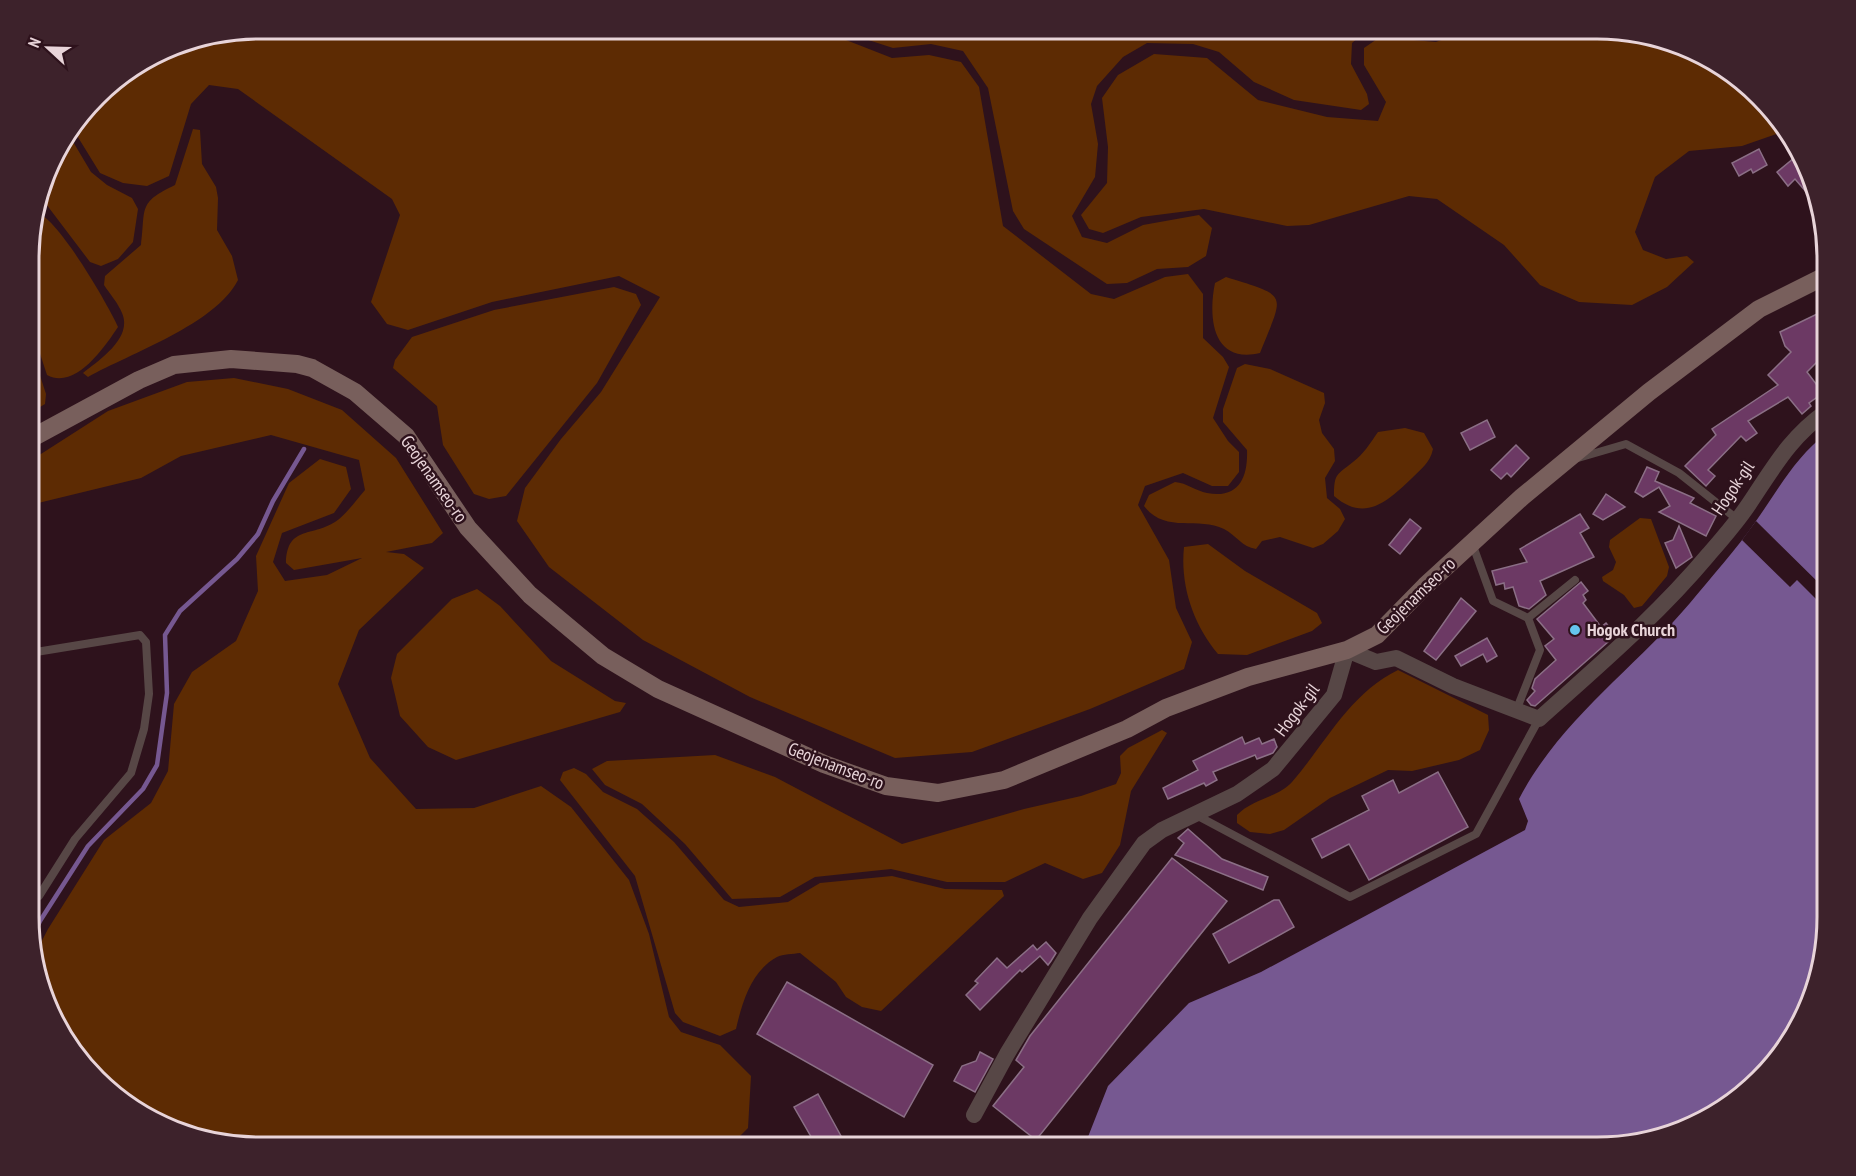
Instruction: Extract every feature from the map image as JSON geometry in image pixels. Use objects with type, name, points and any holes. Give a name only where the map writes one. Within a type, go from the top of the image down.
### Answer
[{"type":"main road","name":"Geojenamseo-ro","points":[[39,434],[139,380],[174,365],[231,358],[297,364],[312,368],[356,392],[406,436],[468,528],[530,596],[603,656],[658,689],[824,764],[886,786],[938,793],[1004,780],[1127,729],[1166,708],[1248,677],[1347,650],[1377,634],[1472,543],[1649,392],[1759,309],[1817,280]]},
{"type":"street","name":"Hogok-gil","points":[[1539,719],[1640,628],[1708,556],[1788,447],[1803,429],[1817,418]]},
{"type":"street","name":"Hogok-gil","points":[[974,1115],[1007,1054],[1090,918],[1144,843],[1162,830],[1237,794],[1273,769],[1294,747],[1334,695],[1347,650]]},
{"type":"street","points":[[1347,650],[1376,663],[1396,658],[1453,687],[1539,719]]},
{"type":"lane","points":[[1565,462],[1626,444],[1679,473],[1737,519]]},
{"type":"lane","points":[[1472,543],[1493,601],[1528,618],[1540,650],[1516,711]]},
{"type":"lane","points":[[1528,618],[1575,580]]},
{"type":"lane","points":[[39,652],[140,635],[146,642],[149,694],[144,729],[131,773],[75,839],[39,896]]},
{"type":"lane","points":[[1196,815],[1350,897],[1476,834],[1539,719]]},
{"type":"shaded area","points":[[244,39],[845,39],[892,58],[929,55],[961,62],[979,87],[1003,226],[1091,294],[1114,299],[1165,277],[1188,274],[1203,294],[1203,338],[1223,357],[1229,367],[1213,418],[1228,441],[1239,452],[1239,472],[1228,486],[1212,486],[1183,473],[1145,486],[1138,505],[1169,560],[1176,608],[1192,642],[1184,669],[1090,709],[972,752],[895,758],[750,697],[643,640],[549,567],[517,521],[525,488],[561,439],[601,392],[660,297],[619,276],[492,302],[408,330],[387,324],[371,302],[400,215],[392,199],[238,89],[209,85],[191,104],[169,176],[147,186],[123,183],[100,173],[77,136],[103,103],[125,84],[161,62],[202,46]]},
{"type":"shaded area","points":[[865,39],[1357,39],[1352,43],[1351,64],[1367,94],[1369,104],[1361,110],[1294,100],[1254,82],[1219,52],[1193,44],[1147,43],[1123,57],[1097,86],[1091,104],[1098,144],[1095,177],[1072,216],[1082,237],[1107,243],[1143,225],[1199,215],[1212,228],[1206,256],[1188,267],[1157,269],[1127,283],[1107,284],[1024,229],[1013,211],[988,88],[963,51],[931,44],[893,48]]},
{"type":"shaded area","points":[[1377,39],[1436,42],[1444,39],[1612,39],[1654,46],[1695,62],[1731,84],[1753,103],[1778,134],[1742,146],[1689,151],[1655,177],[1635,232],[1643,250],[1666,259],[1687,256],[1694,262],[1667,287],[1632,305],[1579,302],[1540,285],[1504,245],[1437,199],[1409,196],[1309,225],[1287,226],[1204,209],[1141,217],[1103,233],[1089,229],[1081,215],[1107,183],[1108,147],[1102,98],[1118,75],[1154,54],[1207,58],[1258,100],[1327,117],[1378,121],[1386,102],[1364,65],[1364,48]]},
{"type":"shaded area","points":[[193,129],[200,130],[202,164],[216,187],[218,198],[217,230],[232,256],[238,280],[227,296],[192,324],[88,377],[83,373],[113,348],[123,331],[122,313],[104,285],[105,276],[141,245],[146,208],[154,197],[175,185]]},
{"type":"shaded area","points":[[73,142],[91,172],[107,185],[132,198],[138,209],[133,242],[118,259],[101,266],[90,262],[46,203],[62,161]]},
{"type":"shaded area","points":[[43,217],[57,229],[69,245],[104,300],[118,327],[97,355],[78,372],[68,377],[58,378],[47,375],[39,351],[39,244]]},
{"type":"shaded area","points":[[1226,277],[1262,289],[1276,300],[1274,318],[1260,353],[1244,355],[1232,351],[1223,345],[1217,335],[1212,310],[1215,283]]},
{"type":"shaded area","points":[[614,287],[636,294],[641,305],[597,383],[506,496],[489,499],[474,494],[443,445],[437,406],[393,368],[395,360],[412,337],[494,310]]},
{"type":"shaded area","points":[[1245,364],[1270,369],[1324,393],[1325,403],[1319,420],[1322,433],[1334,449],[1335,461],[1325,478],[1327,498],[1340,509],[1345,519],[1338,531],[1323,544],[1313,548],[1280,537],[1262,541],[1256,549],[1247,546],[1224,529],[1214,525],[1162,520],[1144,506],[1149,495],[1175,482],[1203,492],[1218,494],[1227,493],[1239,484],[1246,469],[1247,450],[1223,422],[1223,409],[1237,368]]},
{"type":"shaded area","points":[[39,373],[46,394],[45,404],[39,408]]},
{"type":"shaded area","points":[[234,378],[288,389],[342,410],[396,458],[443,533],[432,543],[386,552],[404,554],[424,568],[359,630],[338,684],[370,758],[416,809],[474,808],[541,786],[571,807],[629,880],[649,934],[669,1017],[681,1032],[720,1045],[751,1076],[748,1128],[739,1137],[244,1137],[202,1130],[149,1108],[114,1083],[84,1051],[68,1027],[56,1001],[46,974],[41,943],[104,840],[151,803],[168,771],[174,704],[192,672],[236,641],[258,591],[256,556],[289,483],[320,459],[346,467],[351,489],[334,513],[282,533],[273,562],[285,581],[327,575],[362,558],[294,570],[286,563],[287,551],[296,538],[335,522],[365,490],[359,460],[271,435],[181,456],[141,478],[39,503],[39,455],[108,411],[187,382]]},
{"type":"shaded area","points":[[1405,428],[1424,433],[1433,449],[1422,469],[1394,495],[1375,506],[1356,508],[1334,496],[1336,479],[1340,472],[1360,456],[1378,432]]},
{"type":"shaded area","points":[[1816,442],[1817,932],[1810,974],[1794,1015],[1772,1051],[1753,1073],[1731,1092],[1695,1114],[1654,1130],[1612,1137],[1088,1137],[1108,1086],[1189,1003],[1261,972],[1525,830],[1528,821],[1519,799],[1555,744],[1690,603],[1756,521],[1788,474]]},
{"type":"shaded area","points":[[1640,518],[1651,519],[1669,567],[1667,576],[1642,606],[1634,608],[1624,595],[1603,581],[1602,577],[1613,570],[1616,562],[1609,547],[1610,540]]},
{"type":"shaded area","points":[[1208,544],[1245,571],[1317,613],[1322,623],[1312,631],[1247,655],[1218,654],[1195,617],[1184,576],[1184,547]]},
{"type":"shaded area","points":[[477,589],[500,606],[551,661],[615,701],[626,703],[620,712],[456,760],[428,747],[400,716],[391,678],[397,654],[452,599]]},
{"type":"shaded area","points":[[1398,670],[1488,715],[1489,730],[1480,750],[1459,760],[1412,771],[1388,770],[1330,798],[1284,830],[1270,834],[1250,832],[1237,823],[1237,815],[1243,810],[1287,787],[1352,706],[1381,680]]},
{"type":"shaded area","points":[[1162,730],[1167,733],[1131,791],[1120,845],[1102,873],[1083,879],[1045,863],[1005,882],[947,882],[891,869],[815,877],[780,897],[732,899],[685,844],[642,804],[605,785],[592,769],[607,761],[715,755],[775,777],[902,844],[1024,809],[1081,796],[1116,784],[1121,773],[1120,756],[1128,748]]},
{"type":"shaded area","points":[[574,768],[586,774],[603,792],[637,809],[674,842],[724,900],[739,907],[788,902],[820,883],[892,876],[945,889],[1002,890],[1004,896],[881,1011],[862,1007],[846,997],[836,982],[800,953],[785,955],[777,957],[760,970],[749,988],[736,1029],[720,1036],[683,1022],[675,1013],[635,876],[560,780],[563,772]]},
{"type":"pier","points":[[1756,521],[1817,581],[1817,600],[1797,580],[1790,587],[1742,540]]},
{"type":"building","points":[[1759,149],[1767,165],[1753,173],[1751,169],[1739,176],[1732,163]]},
{"type":"building","points":[[1793,159],[1807,192],[1795,179],[1788,186],[1777,172]]},
{"type":"building","points":[[1817,314],[1817,362],[1807,372],[1817,385],[1817,397],[1809,403],[1811,406],[1802,414],[1788,397],[1748,421],[1757,433],[1746,441],[1741,436],[1708,470],[1715,476],[1706,486],[1685,466],[1716,435],[1712,429],[1778,385],[1768,375],[1791,352],[1785,346],[1780,332]]},
{"type":"building","points":[[1487,420],[1495,437],[1470,450],[1461,433]]},
{"type":"building","points":[[1516,445],[1529,458],[1511,477],[1507,473],[1501,479],[1491,470]]},
{"type":"building","points":[[1647,467],[1659,472],[1655,481],[1694,498],[1690,503],[1716,516],[1706,536],[1659,512],[1670,506],[1659,487],[1643,497],[1635,492]]},
{"type":"building","points":[[1606,494],[1625,507],[1603,520],[1593,514]]},
{"type":"building","points":[[1580,514],[1589,528],[1580,533],[1594,557],[1540,581],[1546,595],[1529,609],[1519,606],[1513,587],[1505,589],[1504,583],[1496,585],[1492,571],[1527,562],[1520,549]]},
{"type":"building","points":[[1410,519],[1421,528],[1400,554],[1389,545]]},
{"type":"building","points":[[1679,526],[1692,557],[1676,568],[1665,543],[1673,540]]},
{"type":"building","points":[[1581,582],[1588,591],[1583,595],[1586,600],[1583,603],[1601,627],[1606,623],[1616,635],[1535,706],[1531,705],[1527,700],[1535,691],[1532,688],[1535,679],[1556,660],[1545,646],[1554,639],[1537,619]]},
{"type":"building","points":[[1461,598],[1476,611],[1436,660],[1424,651]]},
{"type":"building","points":[[1487,638],[1497,656],[1487,662],[1483,654],[1461,666],[1455,656]]},
{"type":"building","points":[[1242,737],[1245,744],[1259,738],[1262,744],[1274,739],[1277,747],[1273,753],[1257,759],[1255,755],[1213,772],[1217,780],[1206,786],[1204,783],[1168,799],[1163,788],[1198,770],[1193,761]]},
{"type":"building","points":[[1438,772],[1468,827],[1369,880],[1349,844],[1322,858],[1312,839],[1369,810],[1362,796],[1393,780],[1399,793]]},
{"type":"building","points":[[1188,829],[1222,859],[1268,877],[1263,890],[1175,855],[1184,843],[1178,838]]},
{"type":"building","points":[[1172,858],[1227,901],[1038,1137],[1032,1137],[993,1106],[1024,1067],[1016,1060],[1030,1036]]},
{"type":"building","points":[[1274,900],[1279,900],[1294,927],[1229,963],[1213,934]]},
{"type":"building","points":[[1046,942],[1056,953],[1048,965],[1040,956],[1022,972],[1020,970],[980,1010],[966,995],[978,983],[975,981],[997,958],[1007,968],[1033,945],[1037,950]]},
{"type":"building","points":[[787,982],[933,1065],[904,1117],[757,1034]]},
{"type":"building","points":[[980,1052],[993,1059],[975,1092],[954,1081],[962,1066],[976,1061]]},
{"type":"building","points":[[818,1094],[842,1137],[811,1137],[794,1107]]},
{"type":"waterway","points":[[39,923],[88,846],[143,789],[157,765],[167,693],[165,635],[180,611],[237,559],[258,534],[273,501],[304,449]]},
{"type":"place","name":"Hogok Church","points":[[1575,630]]}]
